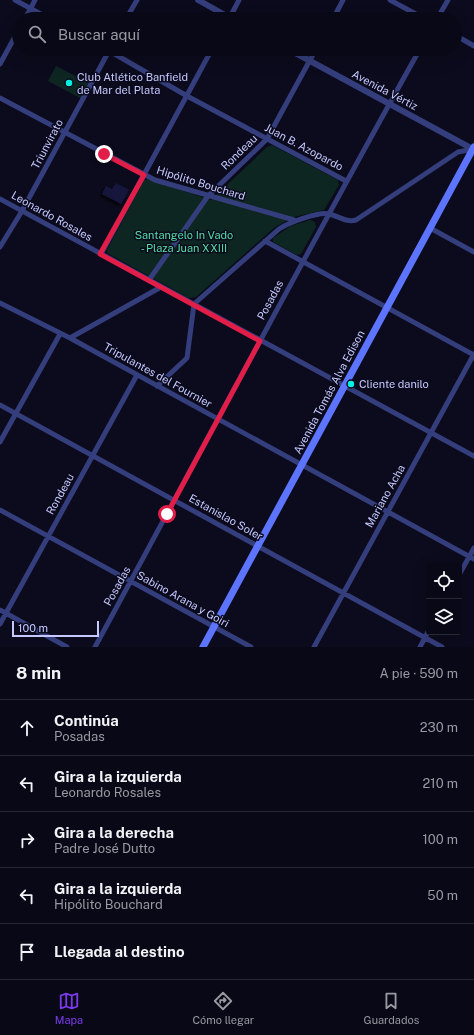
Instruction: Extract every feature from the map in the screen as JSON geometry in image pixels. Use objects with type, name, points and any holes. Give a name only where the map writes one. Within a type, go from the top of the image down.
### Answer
[{"type":"main road","name":"Avenida Tomás Alva Edison","points":[[203,647],[474,149]]},
{"type":"street","points":[[15,0],[37,12]]},
{"type":"street","points":[[28,12],[35,0]]},
{"type":"street","points":[[130,12],[137,0]]},
{"type":"street","points":[[198,0],[219,12]]},
{"type":"street","points":[[233,12],[239,0]]},
{"type":"street","points":[[337,12],[344,0]]},
{"type":"street","points":[[390,0],[412,12]]},
{"type":"street","points":[[441,12],[448,0]]},
{"type":"street","points":[[462,39],[474,46]]},
{"type":"street","points":[[0,64],[12,42]]},
{"type":"street","name":"Triunvirato","points":[[0,247],[22,211],[105,56]]},
{"type":"street","name":"Juan B. Azopardo","points":[[118,56],[187,96],[346,181]]},
{"type":"street","points":[[100,254],[208,56]]},
{"type":"street","name":"Avenida Vértiz","points":[[301,56],[474,149]]},
{"type":"street","name":"Rondeau","points":[[149,280],[208,196],[267,139],[312,56]]},
{"type":"street","name":"Posadas","points":[[95,647],[219,420],[328,213],[416,56]]},
{"type":"street","name":"Hipólito Bouchard","points":[[0,98],[144,175],[208,196],[294,220]]},
{"type":"street","points":[[157,386],[187,358],[194,304],[279,229],[294,220],[328,213],[345,220],[356,220],[458,152],[474,149]]},
{"type":"street","name":"Leonardo Rosales","points":[[0,198],[344,387],[474,456]]},
{"type":"street","points":[[430,228],[474,252]]},
{"type":"street","points":[[265,241],[474,355]]},
{"type":"street","points":[[70,338],[161,287]]},
{"type":"street","name":"Tripulantes del Fournier","points":[[0,303],[70,338],[472,558]]},
{"type":"street","points":[[0,442],[60,334]]},
{"type":"street","name":"Mariano Acha","points":[[314,647],[474,355]]},
{"type":"street","name":"Rondeau","points":[[0,624],[137,375]]},
{"type":"street","name":"Estanislao Soler","points":[[0,405],[442,647]]},
{"type":"street","name":"Sabino Arana y Goiri","points":[[0,510],[251,647]]},
{"type":"street","points":[[462,571],[472,558],[474,548]]},
{"type":"street","points":[[0,610],[67,647]]},
{"type":"street","points":[[420,647],[426,635]]},
{"type":"green space","name":"Club Atlético Banfield de Mar del Plata","points":[[56,66],[91,84],[82,99],[48,81]]},
{"type":"green space","name":"Santangelo In Vado - Plaza Juan XXIII","points":[[272,145],[338,180],[339,185],[324,210],[294,217],[275,227],[196,297],[189,298],[107,253],[107,250],[144,180],[148,179],[211,200],[267,147]]},
{"type":"green space","points":[[310,220],[315,222],[316,227],[301,254],[297,255],[273,242],[273,238],[291,226]]},
{"type":"building","points":[[116,183],[129,190],[121,204],[102,194],[106,186],[112,189]]},
{"type":"place","name":"Club Atlético Banfield de Mar del Plata","points":[[69,83]]},
{"type":"place","name":"Cliente danilo","points":[[351,384]]},
{"type":"route","points":[[104,154],[144,175],[100,254],[260,341],[219,420],[167,514]]}]
